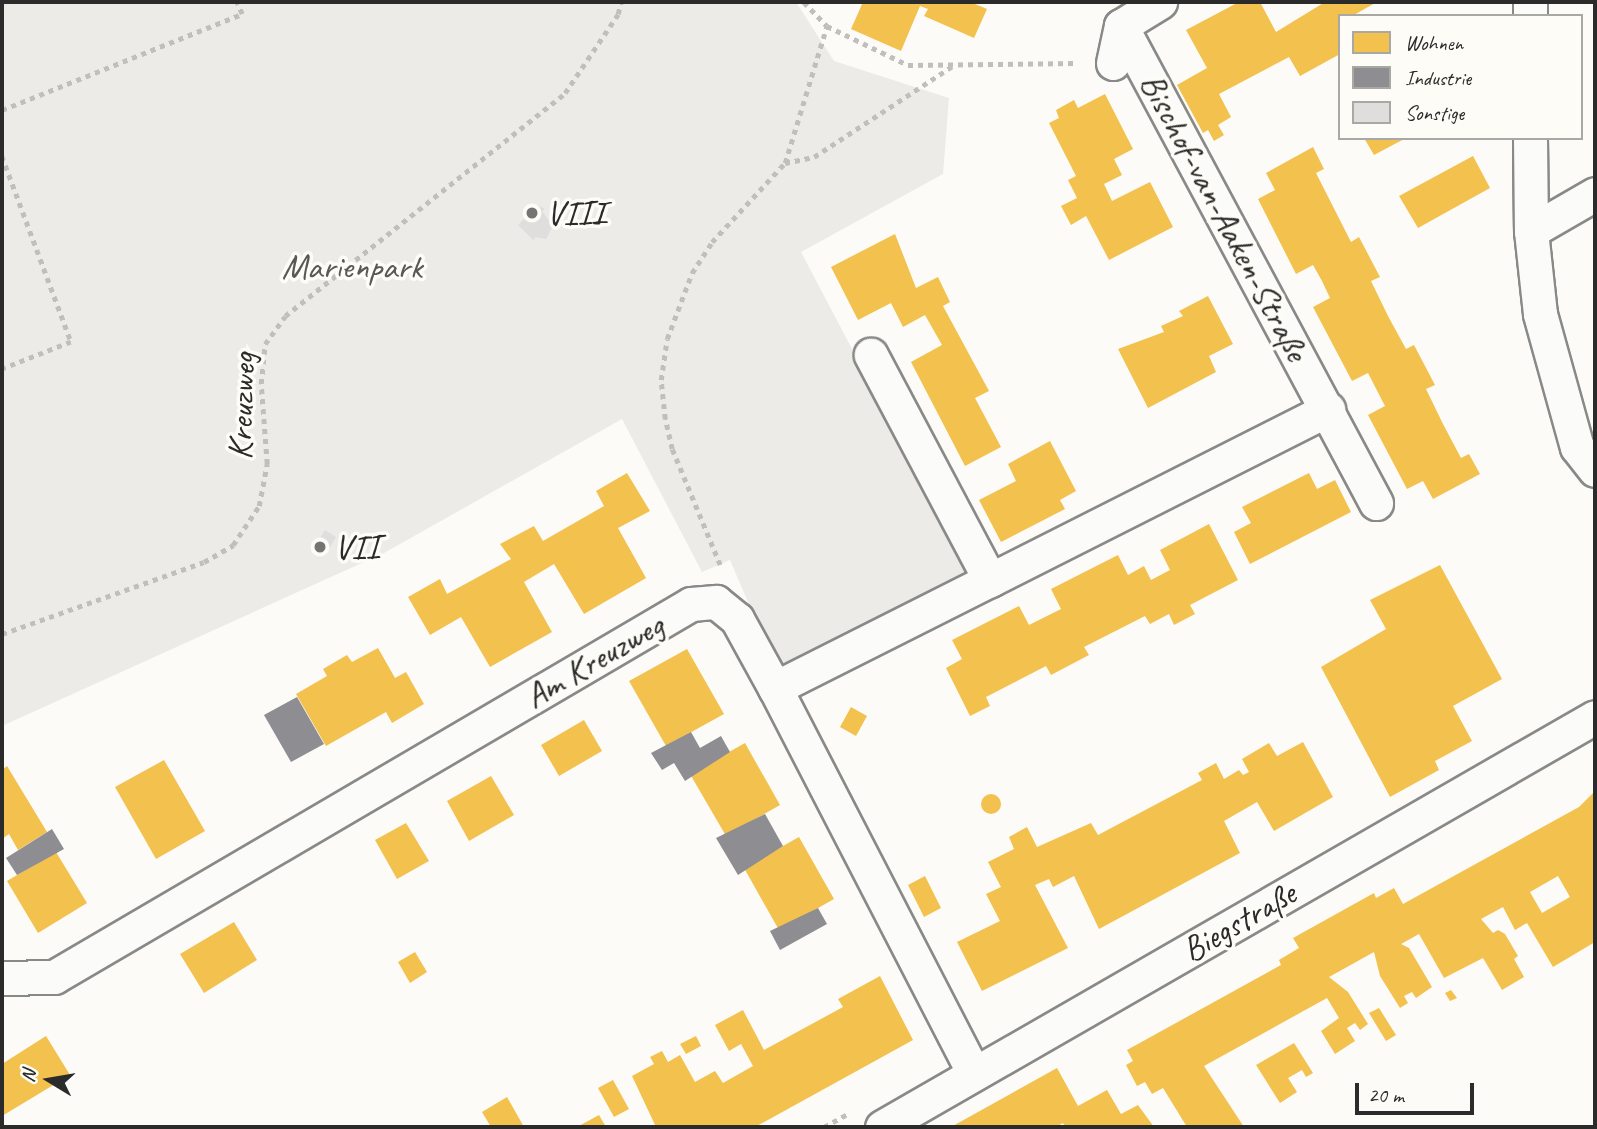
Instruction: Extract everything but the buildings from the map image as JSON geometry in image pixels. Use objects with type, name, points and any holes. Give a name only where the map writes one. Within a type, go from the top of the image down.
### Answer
[{"type":"street","points":[[1113,63],[1121,26],[1160,2]]},
{"type":"street","name":"Bischof-van-Aaken-Straße","points":[[1121,26],[1376,503]]},
{"type":"street","points":[[1530,140],[1531,231],[1540,314],[1577,447],[1595,470]]},
{"type":"street","points":[[1531,231],[1595,194]]},
{"type":"street","points":[[871,355],[990,580]]},
{"type":"street","points":[[775,688],[1328,409]]},
{"type":"street","name":"Am Kreuzweg","points":[[2,978],[54,977],[691,604],[716,602],[737,619]]},
{"type":"street","points":[[737,619],[974,1074]]},
{"type":"street","name":"Biegstraße","points":[[882,1127],[1595,717]]},
{"type":"path","points":[[2,110],[242,14],[237,2]]},
{"type":"path","name":"Kreuzweg","points":[[2,634],[204,562],[233,545],[259,506],[267,464],[261,384],[265,344],[285,316],[565,93],[618,15],[621,2]]},
{"type":"path","points":[[804,2],[827,26],[908,65],[1113,63]]},
{"type":"path","points":[[737,619],[725,577],[672,449],[661,380],[667,340],[692,273],[712,243],[785,163],[827,26]]},
{"type":"path","points":[[785,163],[814,158],[954,65]]},
{"type":"path","points":[[2,156],[71,342],[2,369]]},
{"type":"green space","name":"Marienpark","points":[[2,2],[796,2],[834,61],[949,98],[943,174],[801,252],[972,577],[781,679],[730,560],[702,572],[622,419],[384,553],[2,726]]},
{"type":"place","name":"VIII","points":[[532,213]]},
{"type":"place","name":"VII","points":[[320,547]]}]
